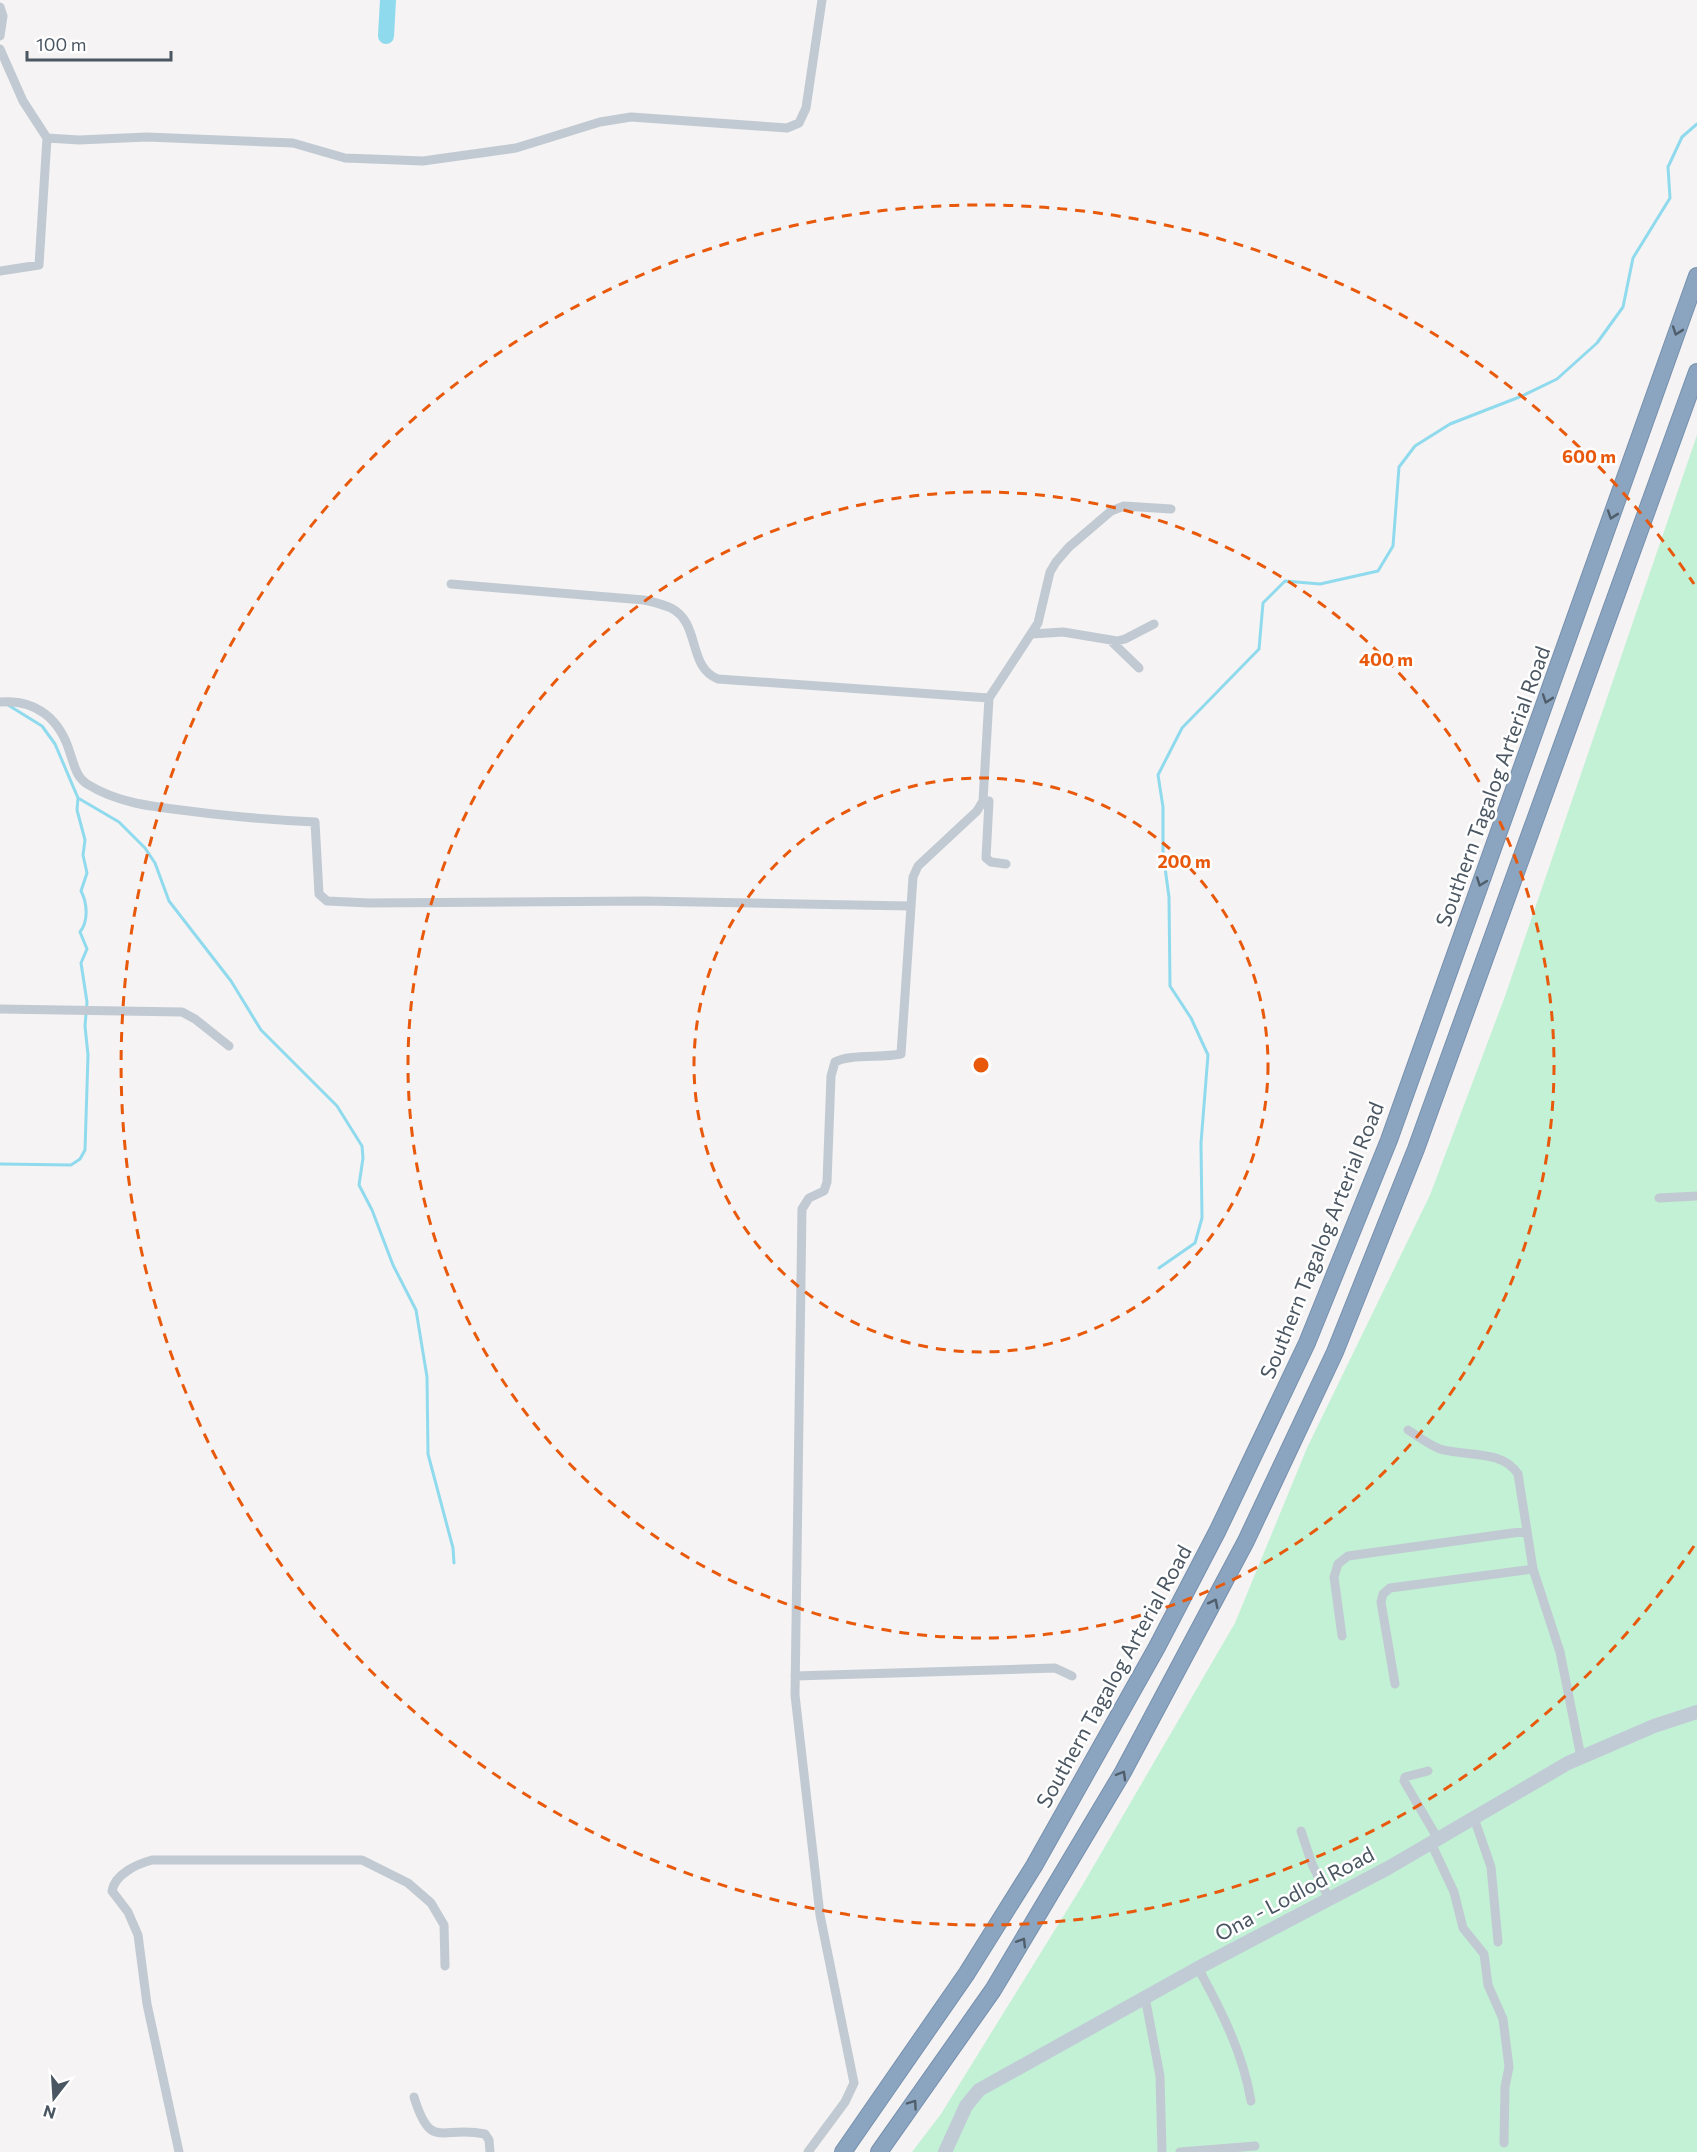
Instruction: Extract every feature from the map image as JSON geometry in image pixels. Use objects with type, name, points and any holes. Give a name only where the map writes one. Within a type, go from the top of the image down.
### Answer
[{"type":"highway","name":"Southern Tagalog Arterial Road","points":[[843,2152],[967,1973],[1034,1866],[1168,1628],[1218,1530],[1307,1342],[1389,1140],[1697,276]]},
{"type":"highway","points":[[879,2152],[993,1990],[1123,1772],[1241,1551],[1335,1352],[1416,1149],[1697,372]]},
{"type":"main road","name":"Ona - Lodlod Road","points":[[945,2152],[966,2106],[980,2090],[1145,1997],[1435,1841],[1581,1757],[1654,1726],[1697,1712]]},
{"type":"street","points":[[47,138],[79,140],[147,137],[293,143],[345,158],[423,161],[516,148],[600,122],[631,117],[787,128],[799,123],[806,108],[822,0]]},
{"type":"street","points":[[0,7],[3,15],[0,36]]},
{"type":"street","points":[[0,49],[23,101],[47,138],[39,265],[0,271]]},
{"type":"street","points":[[808,2152],[845,2102],[854,2083],[820,1915],[795,1695],[802,1209],[809,1198],[824,1191],[827,1182],[831,1076],[835,1062],[844,1057],[882,1058],[901,1054],[909,906],[913,877],[918,866],[977,811],[983,801],[989,698],[1032,634],[1041,616],[1050,572],[1069,547],[1111,511],[1124,506],[1172,509]]},
{"type":"street","points":[[451,584],[644,600],[672,609],[688,627],[702,669],[708,676],[718,679],[989,698]]},
{"type":"street","points":[[1032,634],[1063,632],[1125,639],[1154,624]]},
{"type":"street","points":[[1109,639],[1139,668]]},
{"type":"street","points":[[0,702],[14,700],[50,716],[66,743],[79,776],[88,784],[116,799],[240,819],[315,822],[319,894],[327,901],[369,903],[644,901],[909,906]]},
{"type":"street","points":[[983,801],[989,801],[986,858],[991,862],[1006,864]]},
{"type":"street","points":[[0,1009],[182,1012],[195,1019],[229,1046]]},
{"type":"street","points":[[1659,1198],[1697,1196]]},
{"type":"street","points":[[1408,1430],[1434,1447],[1502,1459],[1511,1464],[1518,1474],[1533,1569],[1560,1652],[1581,1757]]},
{"type":"street","points":[[1342,1636],[1334,1577],[1338,1564],[1348,1556],[1527,1531]]},
{"type":"street","points":[[1395,1684],[1381,1602],[1383,1594],[1390,1588],[1533,1569]]},
{"type":"street","points":[[795,1676],[1055,1668],[1072,1676]]},
{"type":"street","points":[[1428,1771],[1406,1777],[1404,1781],[1435,1841],[1454,1892],[1463,1928],[1484,1954],[1488,1985],[1505,2028],[1509,2067],[1505,2087],[1504,2143]]},
{"type":"street","points":[[1474,1818],[1491,1867],[1498,1942]]},
{"type":"street","points":[[1301,1831],[1312,1864],[1329,1899]]},
{"type":"street","points":[[179,2152],[147,2004],[138,1935],[128,1912],[112,1891],[116,1880],[133,1867],[152,1860],[226,1858],[362,1860],[408,1883],[431,1903],[444,1925],[445,1966]]},
{"type":"street","points":[[1198,1968],[1218,2003],[1246,2072],[1251,2101]]},
{"type":"street","points":[[1145,1997],[1160,2076],[1162,2152]]},
{"type":"street","points":[[414,2097],[422,2122],[430,2132],[438,2135],[475,2132],[485,2134],[489,2140],[490,2152]]},
{"type":"street","points":[[1180,2152],[1255,2146]]},
{"type":"green space","points":[[1697,435],[1697,2152],[912,2152],[941,2114],[1082,1886],[1235,1623],[1307,1448],[1430,1195],[1504,999]]},
{"type":"waterway","points":[[386,36],[388,0]]},
{"type":"waterway","points":[[1159,1268],[1195,1243],[1202,1218],[1201,1143],[1208,1055],[1191,1018],[1170,986],[1169,897],[1163,853],[1163,807],[1158,775],[1182,728],[1259,649],[1263,603],[1285,581],[1320,584],[1378,571],[1393,546],[1399,467],[1415,446],[1450,424],[1522,396],[1557,379],[1597,343],[1623,307],[1633,258],[1670,198],[1668,167],[1682,137],[1697,124]]},
{"type":"waterway","points":[[8,705],[42,726],[55,744],[78,798],[119,822],[145,848],[155,863],[169,901],[231,981],[261,1030],[337,1106],[362,1146],[363,1158],[359,1185],[372,1210],[393,1265],[416,1310],[427,1377],[428,1454],[453,1548],[454,1563]]},
{"type":"waterway","points":[[0,1164],[71,1165],[80,1159],[85,1150],[87,1002],[81,963],[87,949],[80,932],[86,917],[85,900],[81,891],[87,873],[83,855],[85,840],[77,810],[78,798]]}]
